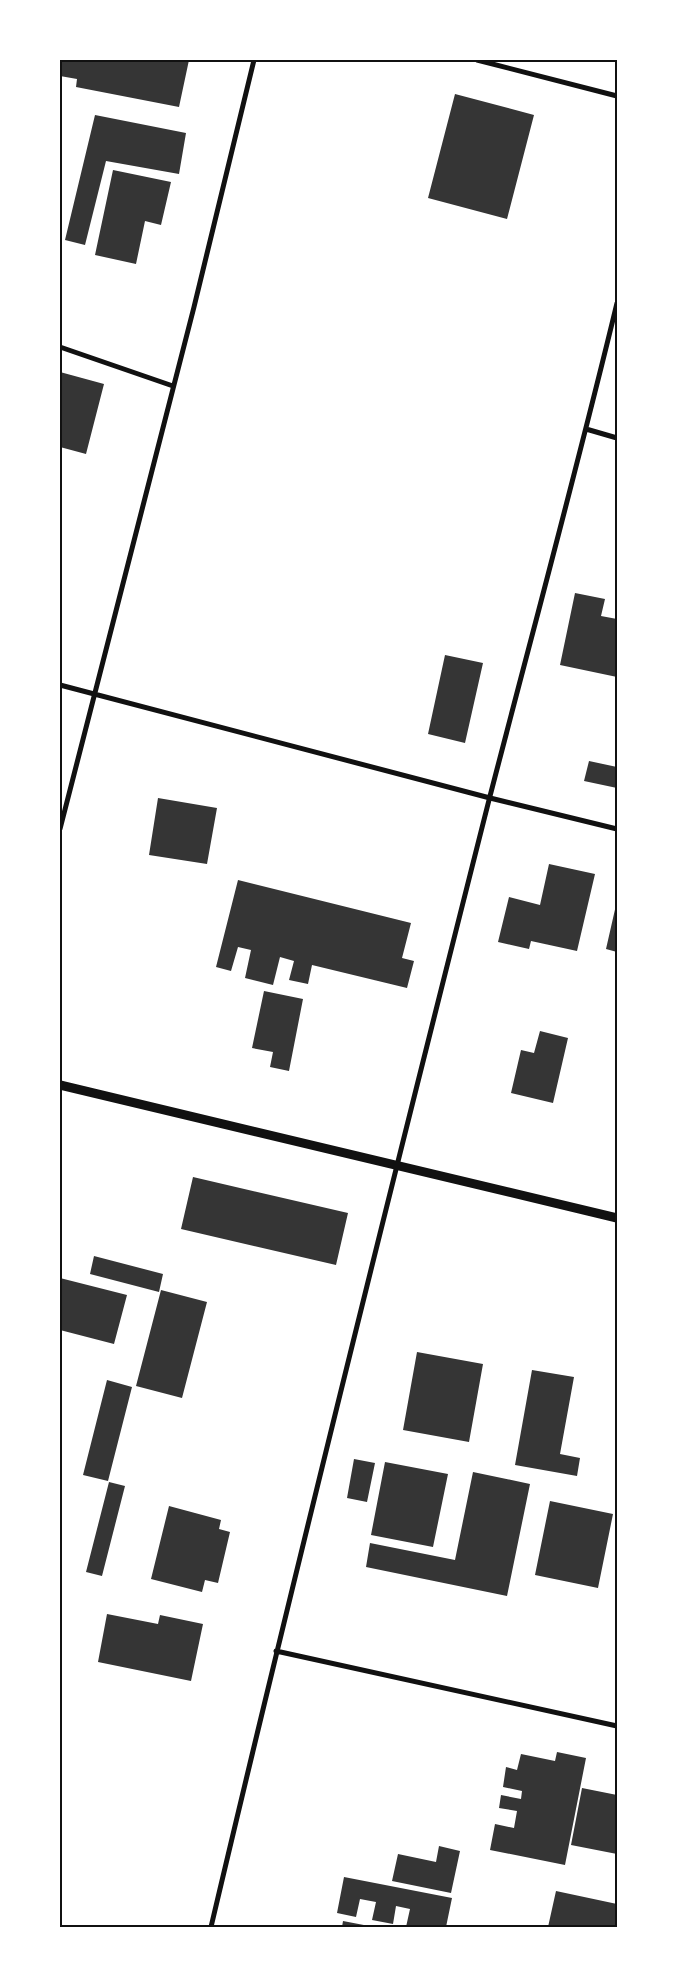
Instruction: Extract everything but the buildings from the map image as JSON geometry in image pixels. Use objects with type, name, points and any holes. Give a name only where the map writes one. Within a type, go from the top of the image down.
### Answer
[{"type":"street","points":[[60,829],[194,307],[254,60]]},
{"type":"street","points":[[477,60],[617,96]]},
{"type":"street","points":[[211,1927],[276,1651],[397,1166],[617,303]]},
{"type":"street","points":[[60,347],[173,386]]},
{"type":"street","points":[[586,429],[617,438]]},
{"type":"street","points":[[60,684],[490,798],[617,829]]},
{"type":"street","points":[[60,1085],[617,1218]]},
{"type":"street","points":[[276,1651],[617,1726]]}]
